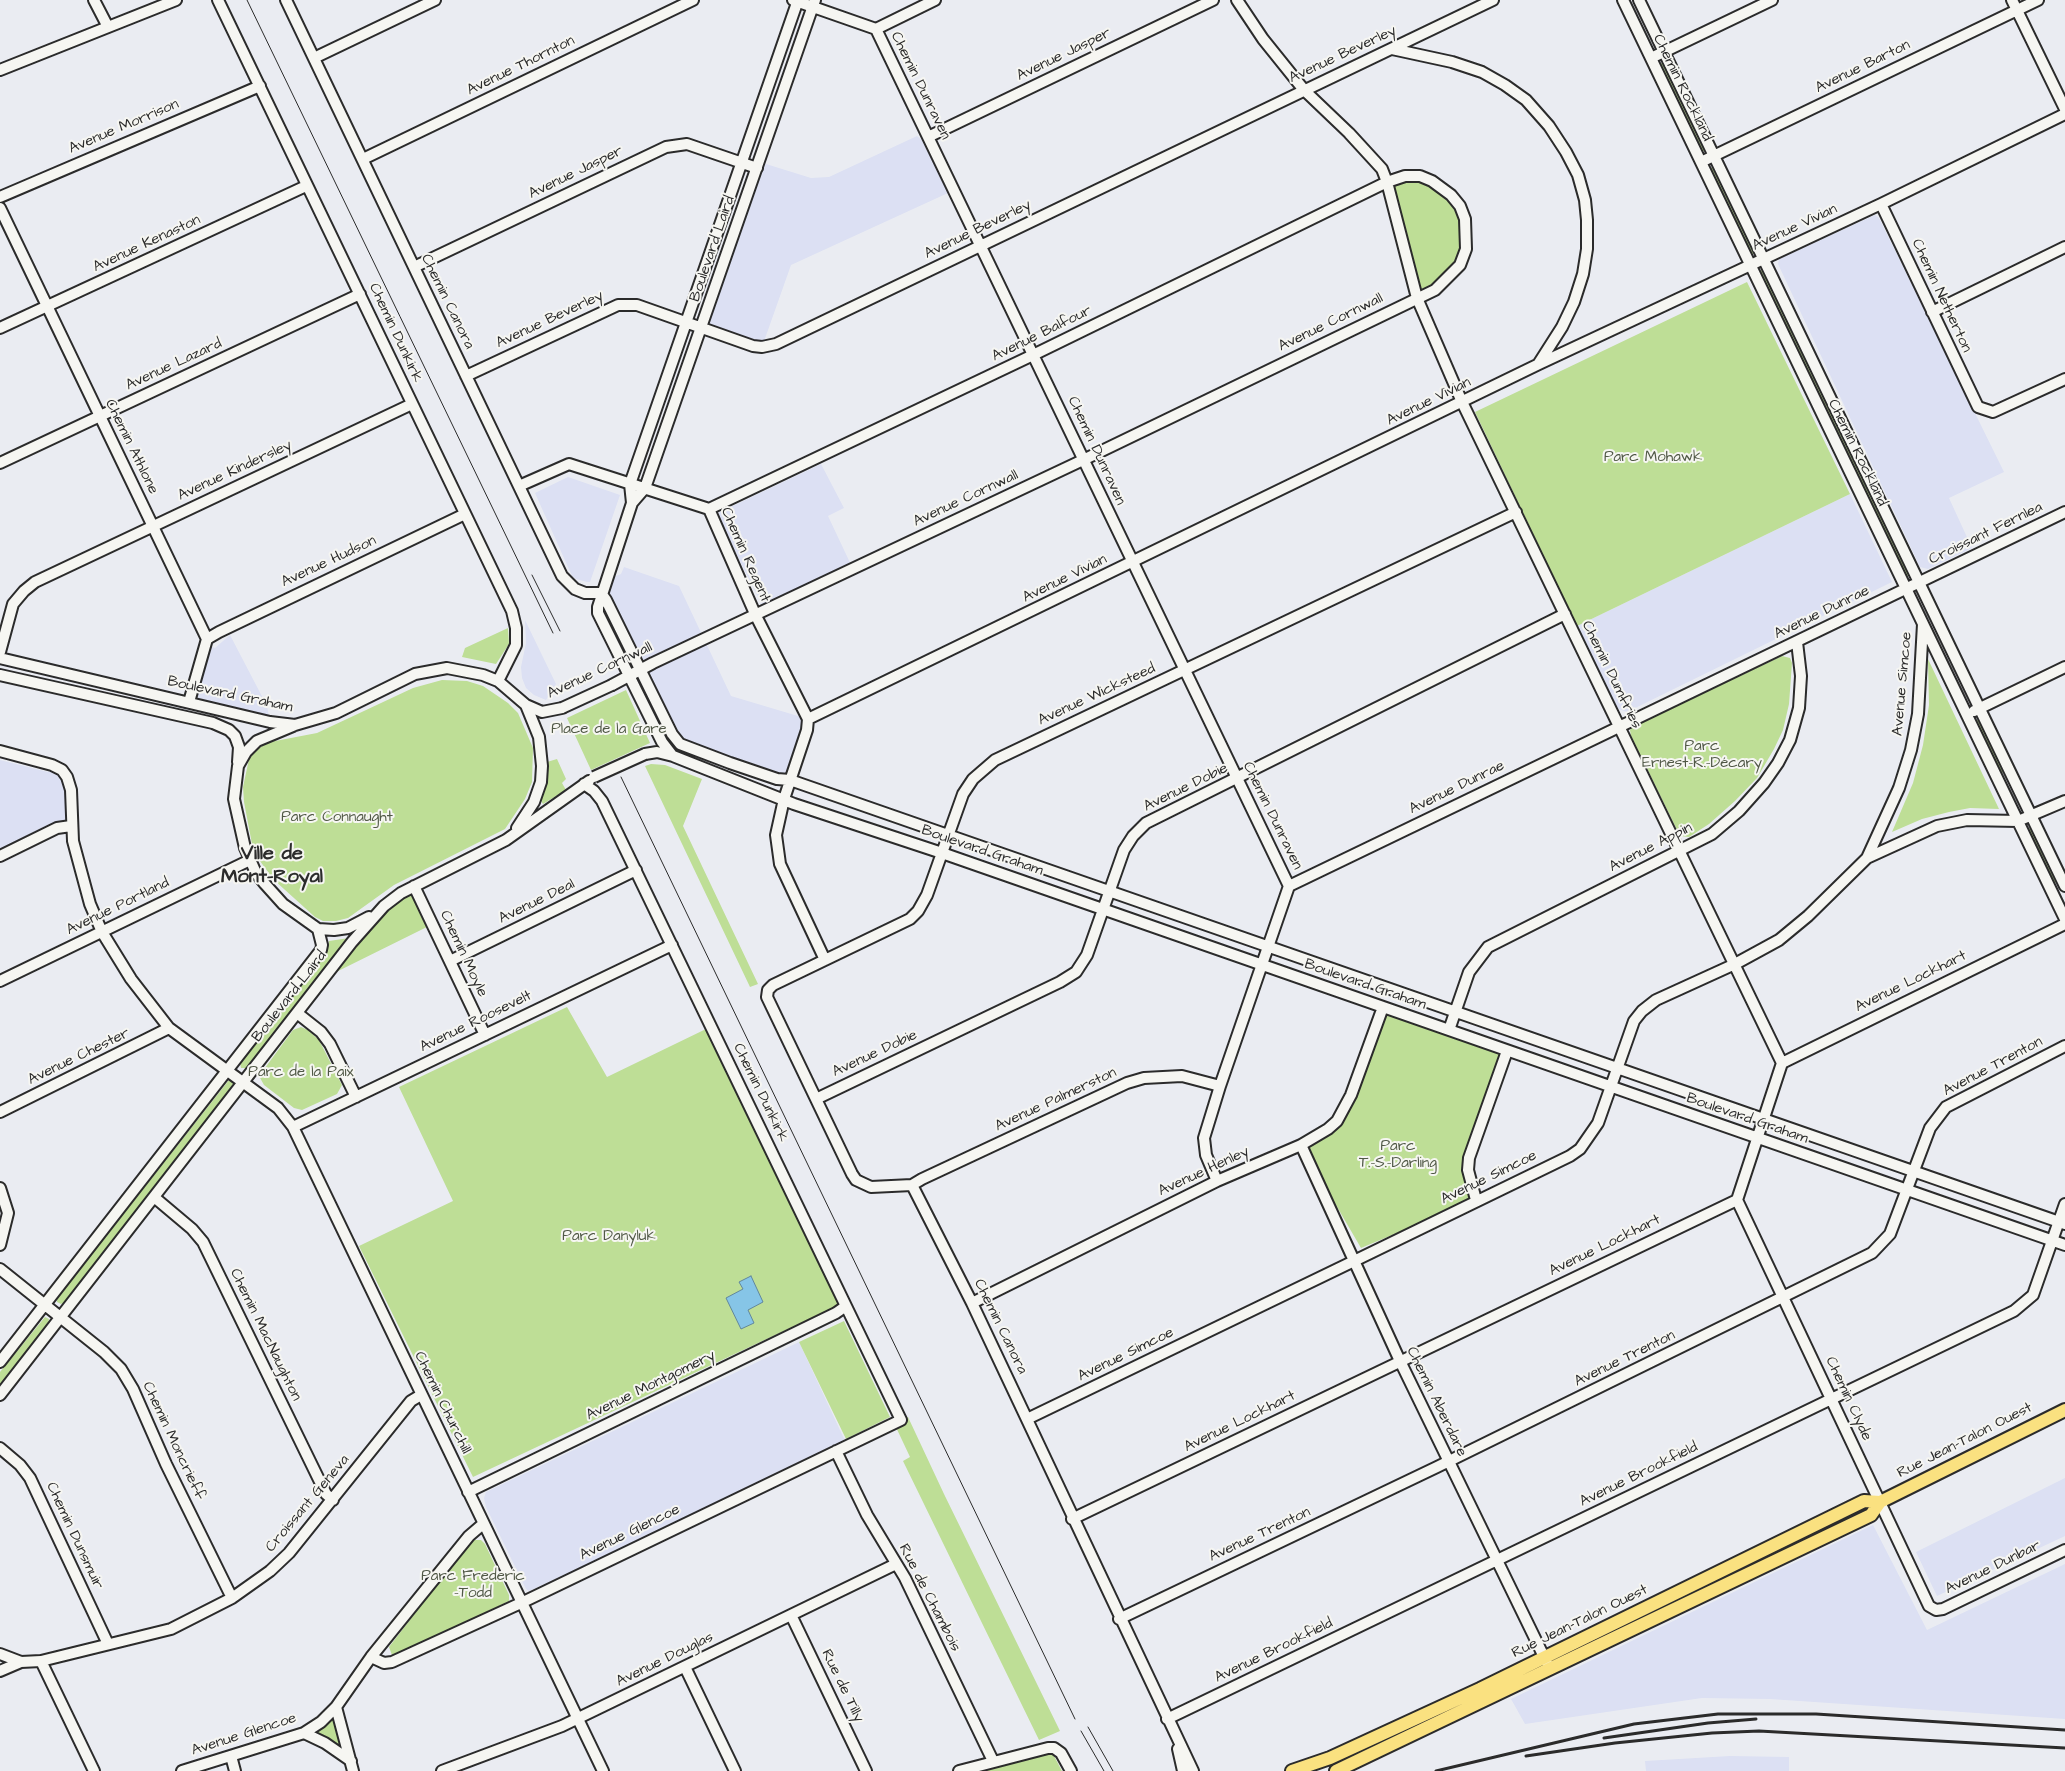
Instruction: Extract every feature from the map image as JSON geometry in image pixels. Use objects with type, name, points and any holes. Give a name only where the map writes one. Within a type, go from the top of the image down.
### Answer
[{"type":"main road","name":"Rue Jean-Talon Ouest","points":[[1336,1771],[1871,1515],[1880,1502],[2065,1410]]},
{"type":"main road","name":"Rue Jean-Talon Ouest","points":[[1292,1771],[1330,1758],[1544,1658],[1864,1501],[1880,1502]]},
{"type":"street","points":[[94,0],[108,27]]},
{"type":"street","points":[[0,70],[176,0]]},
{"type":"street","name":"Chemin Dunkirk","points":[[218,0],[512,611],[517,639],[514,652],[498,681]]},
{"type":"street","name":"Chemin Canora","points":[[286,0],[519,486],[568,584],[585,593],[601,593]]},
{"type":"street","points":[[314,58],[435,0]]},
{"type":"street","name":"Avenue Thornton","points":[[363,159],[693,0]]},
{"type":"street","points":[[795,1],[814,4],[876,29],[935,0]]},
{"type":"street","name":"Avenue Jasper","points":[[928,137],[1213,0]]},
{"type":"street","name":"Chemin Dumfries","points":[[1237,0],[1263,39],[1304,90],[1382,169],[1417,298],[1462,402],[1782,1063]]},
{"type":"street","name":"Avenue Beverley","points":[[466,376],[618,305],[637,305],[700,329],[753,346],[768,346],[1493,0]]},
{"type":"street","name":"Chemin Rockland","points":[[1623,0],[2065,919]]},
{"type":"street","name":"Chemin Rockland","points":[[1639,0],[2065,886]]},
{"type":"street","points":[[1651,58],[1772,0]]},
{"type":"street","points":[[2012,0],[2065,109]]},
{"type":"street","name":"Avenue Barton","points":[[1701,162],[2038,0]]},
{"type":"street","name":"Boulevard Laird","points":[[632,503],[630,484],[795,1]]},
{"type":"street","name":"Boulevard Laird","points":[[601,593],[632,503],[645,488],[814,4]]},
{"type":"street","name":"Chemin Dunraven","points":[[876,29],[1289,886]]},
{"type":"street","points":[[1392,49],[1452,62],[1482,72],[1505,85],[1526,100],[1549,126],[1578,175],[1588,220],[1587,250],[1583,274],[1574,302],[1562,327],[1539,364]]},
{"type":"street","name":"Avenue Morrison","points":[[0,197],[260,86]]},
{"type":"street","name":"Avenue Vivian","points":[[808,719],[1539,364],[1881,204],[2065,114]]},
{"type":"street","name":"Avenue Jasper","points":[[414,267],[666,147],[687,144],[757,168]]},
{"type":"street","points":[[1387,182],[1405,176],[1420,176],[1432,181],[1451,195],[1465,219],[1466,249],[1460,265],[1435,290],[1417,298]]},
{"type":"street","name":"Avenue Balfour","points":[[708,509],[1033,355],[1387,182]]},
{"type":"street","name":"Avenue Kenaston","points":[[0,328],[306,186]]},
{"type":"street","name":"Chemin Netherton","points":[[1881,204],[1974,401],[1982,410],[1993,412],[2065,379]]},
{"type":"street","name":"Chemin Athlone","points":[[0,208],[207,640]]},
{"type":"street","points":[[1932,312],[2065,247]]},
{"type":"street","name":"Avenue Lazard","points":[[0,463],[360,294]]},
{"type":"street","name":"Avenue Cornwall","points":[[526,706],[542,712],[562,708],[612,685],[653,663],[1083,460],[1417,298]]},
{"type":"street","name":"Avenue Kindersley","points":[[0,652],[11,609],[20,595],[29,586],[412,404]]},
{"type":"street","name":"Chemin Regent","points":[[519,486],[570,464],[708,509],[716,522],[720,540],[756,616],[808,719]]},
{"type":"street","name":"Avenue Wicksteed","points":[[816,1099],[767,997],[768,990],[773,985],[910,919],[925,900],[963,794],[970,781],[981,770],[995,760],[1516,512]]},
{"type":"street","name":"Croissant Fernlea","points":[[1919,583],[2065,512]]},
{"type":"street","name":"Avenue Hudson","points":[[207,640],[219,632],[465,514]]},
{"type":"street","name":"Avenue Dunrae","points":[[1289,886],[1919,583]]},
{"type":"street","points":[[601,593],[609,604],[672,734]]},
{"type":"street","points":[[601,593],[598,613],[662,742],[673,756]]},
{"type":"street","name":"Avenue Dobie","points":[[816,1099],[1068,978],[1082,965],[1087,956],[1124,850],[1133,836],[1146,823],[1565,614]]},
{"type":"street","name":"Avenue Simcoe","points":[[1867,858],[1899,788],[1911,750],[1918,714],[1923,624]]},
{"type":"street","points":[[190,702],[207,640]]},
{"type":"street","name":"Avenue Appin","points":[[1449,1030],[1469,972],[1488,947],[1712,834],[1739,811],[1764,784],[1790,740],[1799,708],[1802,676],[1797,642]]},
{"type":"street","name":"Boulevard Graham","points":[[0,658],[270,722],[295,725],[336,713],[415,674],[430,670],[462,670],[483,675],[498,681],[526,706],[539,737],[542,766],[540,782],[528,814],[506,840]]},
{"type":"street","points":[[1967,715],[2065,667]]},
{"type":"street","name":"Boulevard Graham","points":[[0,675],[214,723],[229,730],[235,736],[239,747],[238,766]]},
{"type":"street","points":[[808,719],[807,730],[784,799],[776,836],[780,864],[825,960]]},
{"type":"street","points":[[295,725],[257,741],[246,752],[238,766],[234,799],[243,844],[250,860],[265,884],[283,904],[318,929],[334,930],[348,928],[360,923],[384,906]]},
{"type":"street","name":"Boulevard Laird","points":[[0,1396],[352,942],[384,906],[414,886],[506,840],[594,777],[645,754],[672,734]]},
{"type":"street","name":"Boulevard Graham","points":[[672,734],[687,748],[776,779],[790,780],[948,837],[2062,1223]]},
{"type":"street","name":"Chemin Churchill","points":[[0,751],[62,770],[70,783],[71,826],[83,880],[102,932],[131,979],[169,1028],[228,1070],[283,1113],[293,1127],[603,1771]]},
{"type":"street","name":"Boulevard Laird","points":[[645,754],[657,752],[673,756]]},
{"type":"street","name":"Boulevard Graham","points":[[673,756],[784,799],[2065,1245]]},
{"type":"street","name":"Chemin Dunkirk","points":[[584,784],[594,791],[602,801],[901,1420]]},
{"type":"street","name":"Avenue Simcoe","points":[[1027,1419],[1570,1156],[1580,1149],[1592,1133],[1611,1088],[1634,1021],[1642,1011],[1656,1000],[1735,964],[1786,934],[1808,916],[1867,858],[1937,826],[1967,820],[2018,821],[2065,801]]},
{"type":"street","points":[[0,856],[56,828],[71,826]]},
{"type":"street","name":"Avenue Portland","points":[[0,981],[250,860]]},
{"type":"street","name":"Avenue Deal","points":[[450,961],[636,870]]},
{"type":"street","name":"Chemin Moyle","points":[[414,886],[485,1034]]},
{"type":"street","points":[[1217,1182],[1206,1154],[1204,1138],[1267,946],[1289,886]]},
{"type":"street","name":"Avenue Lockhart","points":[[1782,1063],[2065,924]]},
{"type":"street","name":"Boulevard Laird","points":[[0,1362],[321,950],[322,944],[318,929]]},
{"type":"street","name":"Avenue Roosevelt","points":[[293,1127],[672,945]]},
{"type":"street","name":"Avenue Henley","points":[[972,1303],[1217,1182],[1301,1144],[1328,1129],[1337,1121],[1344,1110],[1383,1007]]},
{"type":"street","points":[[297,1013],[320,1032],[330,1044],[356,1097]]},
{"type":"street","name":"Avenue Chester","points":[[0,1112],[169,1028]]},
{"type":"street","name":"Avenue Trenton","points":[[1119,1619],[1784,1298],[1872,1253],[1890,1234],[1930,1128],[1946,1108],[2065,1046]]},
{"type":"street","points":[[1476,1200],[1468,1170],[1468,1158],[1507,1051]]},
{"type":"street","points":[[1737,1200],[1782,1063]]},
{"type":"street","name":"Avenue Palmerston","points":[[912,1185],[1128,1082],[1144,1078],[1182,1076],[1220,1086]]},
{"type":"street","points":[[816,1099],[856,1180],[871,1188],[912,1185]]},
{"type":"street","name":"Chemin Aberdare","points":[[1301,1144],[1400,1361],[1550,1670]]},
{"type":"street","name":"Chemin Canora","points":[[912,1185],[972,1303],[1072,1520],[1193,1771]]},
{"type":"street","points":[[0,1188],[8,1213],[0,1244]]},
{"type":"street","name":"Chemin MacNaughton","points":[[154,1197],[192,1229],[203,1242],[326,1494],[332,1500]]},
{"type":"street","name":"Avenue Lockhart","points":[[1072,1520],[1737,1200]]},
{"type":"street","name":"Chemin Clyde","points":[[1737,1200],[1926,1600],[1934,1609]]},
{"type":"street","name":"Avenue Brookfield","points":[[1167,1720],[2014,1311],[2027,1302],[2035,1291],[2052,1241],[2062,1223],[2065,1204]]},
{"type":"street","name":"Chemin Moncrieff","points":[[0,1269],[109,1356],[129,1382],[166,1464],[232,1598]]},
{"type":"street","name":"Avenue Montgomery","points":[[468,1492],[836,1313],[846,1306]]},
{"type":"street","name":"Croissant Geneva","points":[[0,1671],[21,1662],[41,1661],[171,1629],[232,1598],[270,1571],[289,1553],[411,1401],[421,1394]]},
{"type":"street","name":"Avenue Glencoe","points":[[371,1658],[379,1662],[392,1662],[521,1603],[901,1420]]},
{"type":"street","name":"Chemin Dunsmuir","points":[[0,1448],[20,1465],[30,1478],[108,1644]]},
{"type":"street","name":"Rue de Chambois","points":[[836,1451],[867,1515],[896,1564],[993,1761]]},
{"type":"street","name":"Avenue Glencoe","points":[[182,1771],[304,1733],[336,1707],[371,1658],[469,1536],[483,1524]]},
{"type":"street","name":"Avenue Dunbar","points":[[1934,1609],[1947,1607],[2065,1550]]},
{"type":"street","name":"Avenue Douglas","points":[[442,1771],[460,1768],[577,1718],[896,1564]]},
{"type":"street","name":"Rue de Tilly","points":[[791,1615],[866,1771]]},
{"type":"street","points":[[0,1654],[21,1662]]},
{"type":"street","points":[[41,1661],[94,1771]]},
{"type":"street","points":[[685,1667],[735,1771]]},
{"type":"street","points":[[336,1707],[352,1766]]},
{"type":"street","points":[[304,1733],[325,1743],[352,1766]]},
{"type":"street","name":"Chemin Canora","points":[[1174,1734],[1183,1771]]},
{"type":"street","points":[[959,1771],[1042,1748],[1054,1748],[1061,1753],[1071,1771]]},
{"type":"street","points":[[231,1756],[235,1771]]},
{"type":"shaded area","points":[[917,136],[922,140],[948,193],[791,265],[762,347],[700,329],[757,168],[766,164],[811,178],[829,177]]},
{"type":"shaded area","points":[[1875,215],[1879,218],[2004,472],[1949,498],[1972,548],[1928,569],[1920,567],[1778,264],[1779,259]]},
{"type":"shaded area","points":[[821,464],[844,508],[828,516],[853,569],[762,605],[716,514]]},
{"type":"shaded area","points":[[568,477],[620,495],[590,582],[576,579],[572,576],[535,493]]},
{"type":"shaded area","points":[[1850,494],[1892,582],[1627,712],[1616,708],[1577,626]]},
{"type":"shaded area","points":[[624,567],[679,586],[731,696],[808,719],[790,780],[687,747],[673,733],[608,596],[613,577],[621,574]]},
{"type":"shaded area","points":[[525,620],[556,684],[546,700],[534,695],[526,688],[522,678],[521,667],[526,643]]},
{"type":"shaded area","points":[[230,635],[267,706],[270,722],[189,702],[204,644],[215,648]]},
{"type":"shaded area","points":[[0,760],[48,772],[57,768],[67,777],[71,826],[0,856]]},
{"type":"shaded area","points":[[799,1342],[846,1443],[842,1448],[529,1591],[526,1589],[486,1507],[484,1498],[486,1492]]},
{"type":"shaded area","points":[[2065,1478],[2065,1536],[1937,1596],[1916,1552]]},
{"type":"shaded area","points":[[1873,1525],[1927,1630],[2065,1564],[2065,1719],[1770,1699],[1702,1698],[1525,1724],[1511,1699]]},
{"type":"shaded area","points":[[1730,1756],[1789,1757],[1789,1771],[1646,1771],[1645,1761]]},
{"type":"green space","points":[[1661,63],[1665,65],[1705,149],[1704,151],[1701,151],[1660,66]]},
{"type":"green space","points":[[1714,167],[1755,252],[1753,254],[1750,254],[1710,170]]},
{"type":"green space","points":[[1405,176],[1443,187],[1465,219],[1460,265],[1417,298],[1387,182]]},
{"type":"green space","points":[[1761,270],[1765,272],[1911,574],[1905,577],[1759,274]]},
{"type":"green space","name":"Parc Mohawk","points":[[1747,282],[1850,494],[1577,626],[1475,412]]},
{"type":"green space","points":[[508,628],[509,644],[496,664],[462,657],[465,648]]},
{"type":"green space","name":"Parc Ernest-R.-Décary","points":[[1782,656],[1790,658],[1792,663],[1789,704],[1783,730],[1774,749],[1757,778],[1735,801],[1709,824],[1689,837],[1680,836],[1631,736],[1630,730],[1633,726]]},
{"type":"green space","points":[[1928,659],[1999,809],[1970,808],[1949,812],[1922,819],[1892,832],[1913,783],[1923,745],[1929,705]]},
{"type":"green space","name":"Parc Connaught","points":[[442,680],[467,681],[483,686],[508,703],[518,713],[533,748],[532,782],[525,799],[505,829],[394,885],[348,918],[336,921],[323,921],[315,917],[274,880],[257,857],[252,844],[244,802],[243,787],[249,759],[257,749],[270,742],[317,733],[413,688]]},
{"type":"green space","name":"Place de la Gare","points":[[626,690],[650,743],[591,770],[567,718]]},
{"type":"green space","points":[[1977,720],[1980,720],[2005,771],[2000,774],[1975,723]]},
{"type":"green space","points":[[557,759],[566,779],[562,783],[566,790],[543,804],[541,801],[546,784],[547,762]]},
{"type":"green space","points":[[651,764],[665,765],[702,779],[683,826],[758,984],[750,987],[645,766]]},
{"type":"green space","points":[[2031,828],[2058,881],[2053,884],[2028,831]]},
{"type":"green space","points":[[414,886],[433,924],[324,978],[384,906]]},
{"type":"green space","points":[[349,938],[247,1068],[241,1068],[240,1063],[327,952],[329,941]]},
{"type":"green space","name":"Parc Danyluk","points":[[567,1007],[607,1077],[706,1029],[839,1305],[473,1477],[359,1246],[453,1201],[399,1087]]},
{"type":"green space","name":"Parc T.-S.-Darling","points":[[1383,1007],[1507,1051],[1469,1158],[1476,1200],[1361,1248],[1301,1145],[1337,1121]]},
{"type":"green space","name":"Parc de la Paix","points":[[301,1027],[308,1030],[319,1040],[342,1085],[337,1094],[302,1110],[294,1108],[264,1085],[259,1076],[293,1030]]},
{"type":"green space","points":[[229,1080],[233,1083],[232,1087],[65,1302],[61,1304],[57,1302],[57,1298]]},
{"type":"green space","points":[[45,1317],[49,1319],[48,1324],[0,1386],[0,1372]]},
{"type":"green space","points":[[844,1321],[890,1417],[846,1439],[799,1342]]},
{"type":"green space","points":[[908,1417],[1060,1731],[1039,1740],[903,1461],[910,1457],[894,1423]]},
{"type":"green space","name":"Parc Frederic -Todd","points":[[474,1540],[481,1540],[485,1544],[509,1595],[509,1601],[396,1656],[392,1655],[389,1647],[469,1543]]},
{"type":"green space","points":[[336,1707],[351,1761],[304,1733]]},
{"type":"green space","points":[[1050,1753],[1054,1756],[1062,1771],[982,1771]]},
{"type":"water","points":[[751,1276],[763,1302],[748,1310],[754,1323],[741,1329],[726,1298],[743,1289],[739,1282]]},
{"type":"tram line","points":[[247,0],[553,633]]},
{"type":"tram line","points":[[532,575],[560,631]]},
{"type":"tram line","points":[[621,777],[1075,1719]]},
{"type":"tram line","points":[[1088,1727],[1113,1771]]},
{"type":"tram line","points":[[1081,1731],[1104,1771]]},
{"type":"railway","points":[[1436,1771],[1634,1724],[1718,1714],[1816,1714],[2065,1730]]},
{"type":"railway","points":[[1604,1738],[1708,1723],[1756,1719]]},
{"type":"railway","points":[[1526,1756],[1615,1743],[1712,1733],[1759,1731],[2065,1748]]},
{"type":"district","name":"Ville de Mont-Royal","points":[[272,866]]}]
